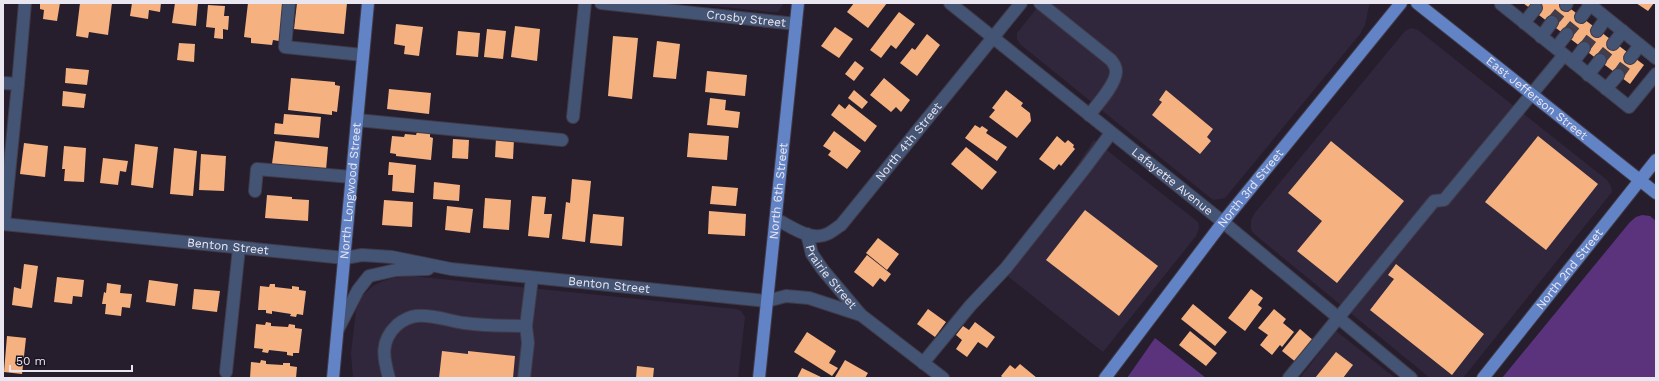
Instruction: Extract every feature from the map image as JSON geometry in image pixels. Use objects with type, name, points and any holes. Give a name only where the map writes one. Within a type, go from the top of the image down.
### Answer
[{"type":"main road","name":"North Longwood Street","points":[[333,378],[368,3]]},
{"type":"main road","name":"North 6th Street","points":[[759,378],[798,3]]},
{"type":"main road","name":"North 3rd Street","points":[[1105,378],[1223,222],[1401,3]]},
{"type":"main road","name":"East Jefferson Street","points":[[1417,3],[1656,193]]},
{"type":"main road","name":"North 2nd Street","points":[[1483,378],[1656,160]]},
{"type":"street","points":[[4,224],[25,3]]},
{"type":"street","points":[[289,3],[286,47],[363,54]]},
{"type":"street","points":[[573,117],[585,3]]},
{"type":"street","name":"Crosby Street","points":[[601,3],[666,6],[796,24]]},
{"type":"street","name":"Lafayette Avenue","points":[[950,3],[1223,222],[1411,378]]},
{"type":"street","name":"North 4th Street","points":[[776,219],[807,234],[818,236],[827,234],[841,225],[1021,3]]},
{"type":"street","points":[[1040,3],[1111,60],[1116,66],[1115,80],[1089,115]]},
{"type":"street","points":[[1503,3],[1502,4],[1524,23],[1629,107],[1656,74]]},
{"type":"street","points":[[1581,17],[1589,4],[1656,58]]},
{"type":"street","points":[[1524,23],[1536,8]]},
{"type":"street","points":[[1597,30],[1606,18]]},
{"type":"street","points":[[1541,37],[1552,22]]},
{"type":"street","points":[[1612,44],[1622,31]]},
{"type":"street","points":[[1564,55],[1567,34]]},
{"type":"street","points":[[1630,58],[1640,45]]},
{"type":"street","points":[[1289,378],[1434,201],[1444,200],[1564,55],[1584,48]]},
{"type":"street","points":[[1588,75],[1600,60]]},
{"type":"street","points":[[1606,89],[1618,75]]},
{"type":"street","points":[[3,83],[18,84]]},
{"type":"street","points":[[357,120],[562,140]]},
{"type":"street","points":[[923,363],[970,306],[1006,268],[1085,168],[1111,132]]},
{"type":"street","points":[[255,191],[257,169],[352,177]]},
{"type":"street","name":"Benton Street","points":[[4,224],[344,258],[362,254],[392,257],[451,269],[767,301]]},
{"type":"street","name":"Prairie Street","points":[[807,234],[812,254],[823,270],[861,315],[923,363],[936,376]]},
{"type":"street","points":[[226,372],[239,248]]},
{"type":"street","name":"Benton Street","points":[[337,331],[358,290],[369,276],[396,270],[451,269]]},
{"type":"street","points":[[524,378],[528,343],[526,326],[532,278]]},
{"type":"street","name":"Prairie Street","points":[[767,301],[786,296],[809,298],[861,315]]},
{"type":"street","points":[[389,378],[384,346],[390,331],[404,319],[422,316],[494,326],[526,326]]},
{"type":"shaded area","points":[[687,3],[784,3],[778,12],[771,12]]},
{"type":"shaded area","points":[[1041,3],[1369,3],[1369,6],[1365,25],[1360,34],[1225,198],[1213,200],[1021,45],[1017,39],[1017,33]]},
{"type":"shaded area","points":[[1411,28],[1418,30],[1607,180],[1611,186],[1612,192],[1463,378],[1430,378],[1253,233],[1251,229],[1251,220],[1254,214],[1405,31]]},
{"type":"shaded area","points":[[1094,140],[1198,222],[1199,228],[1196,236],[1103,352],[1005,274]]},
{"type":"shaded area","points":[[1642,215],[1650,216],[1656,221],[1656,378],[1502,378],[1630,222],[1636,217]]},
{"type":"shaded area","points":[[411,276],[736,309],[741,311],[745,317],[738,378],[353,378],[351,353],[356,310],[363,295],[373,286],[383,281]]},
{"type":"shaded area","points":[[1336,331],[1395,378],[1300,378]]},
{"type":"shaded area","points":[[1155,338],[1206,378],[1127,378]]},
{"type":"building","points":[[40,3],[60,3],[57,21],[43,19],[44,10],[40,9]]},
{"type":"building","points":[[80,3],[112,3],[108,35],[89,32],[88,38],[76,36]]},
{"type":"building","points":[[132,3],[161,3],[160,12],[149,10],[148,19],[130,16]]},
{"type":"building","points":[[175,3],[198,3],[196,26],[172,23]]},
{"type":"building","points":[[248,3],[284,3],[279,41],[273,40],[272,45],[251,43],[251,38],[244,37]]},
{"type":"building","points":[[297,3],[347,3],[344,34],[294,29]]},
{"type":"building","points":[[854,3],[887,3],[868,28],[847,12]]},
{"type":"building","points":[[1523,3],[1563,3],[1644,65],[1630,84]]},
{"type":"building","points":[[1636,3],[1654,3],[1648,11]]},
{"type":"building","points":[[208,5],[225,6],[224,16],[229,16],[228,30],[223,29],[223,39],[214,38],[215,28],[206,27]]},
{"type":"building","points":[[899,12],[915,24],[896,49],[891,45],[881,58],[870,50]]},
{"type":"building","points":[[396,24],[423,27],[419,56],[404,54],[405,46],[394,44]]},
{"type":"building","points":[[515,26],[540,29],[537,61],[511,57]]},
{"type":"building","points":[[835,27],[853,39],[839,58],[821,46]]},
{"type":"building","points":[[487,29],[506,31],[503,59],[484,57]]},
{"type":"building","points":[[458,31],[480,33],[478,57],[456,55]]},
{"type":"building","points":[[927,34],[940,45],[917,76],[900,63],[912,48],[915,50]]},
{"type":"building","points":[[613,36],[638,38],[632,99],[608,96]]},
{"type":"building","points":[[657,41],[680,44],[676,79],[653,77]]},
{"type":"building","points":[[179,43],[195,44],[194,62],[177,60]]},
{"type":"building","points":[[855,61],[864,68],[854,81],[845,74]]},
{"type":"building","points":[[66,68],[89,70],[87,85],[65,83]]},
{"type":"building","points":[[707,71],[747,75],[745,96],[705,92]]},
{"type":"building","points":[[291,78],[335,82],[335,85],[340,86],[337,112],[332,111],[332,115],[288,110]]},
{"type":"building","points":[[884,78],[910,100],[901,112],[896,107],[891,112],[870,95]]},
{"type":"building","points":[[389,89],[431,93],[429,114],[387,109]]},
{"type":"building","points":[[854,90],[868,102],[862,109],[848,98]]},
{"type":"building","points":[[1006,90],[1023,103],[1021,106],[1030,113],[1031,121],[1017,138],[989,117],[995,110],[992,108]]},
{"type":"building","points":[[1166,90],[1213,129],[1207,137],[1211,141],[1200,154],[1152,115],[1162,102],[1159,100]]},
{"type":"building","points":[[63,91],[86,94],[84,108],[62,106]]},
{"type":"building","points":[[710,98],[726,100],[725,110],[740,112],[738,128],[707,125]]},
{"type":"building","points":[[839,104],[845,109],[849,104],[877,126],[865,142],[831,115]]},
{"type":"building","points":[[284,114],[321,117],[319,138],[274,134],[275,123],[283,124]]},
{"type":"building","points":[[975,125],[980,128],[982,126],[988,130],[986,133],[1007,147],[997,161],[965,138]]},
{"type":"building","points":[[834,131],[861,151],[847,169],[828,155],[831,151],[823,146]]},
{"type":"building","points":[[417,132],[430,133],[430,137],[433,138],[431,160],[396,156],[396,154],[390,153],[392,136],[404,137],[405,134],[416,135]]},
{"type":"building","points":[[689,133],[729,136],[727,160],[687,157]]},
{"type":"building","points":[[1057,136],[1065,143],[1068,140],[1074,145],[1073,147],[1075,149],[1061,166],[1059,164],[1054,170],[1039,159]]},
{"type":"building","points":[[1538,136],[1598,184],[1546,250],[1485,202]]},
{"type":"building","points":[[496,138],[514,139],[513,159],[495,157]]},
{"type":"building","points":[[453,139],[469,140],[468,159],[452,158]]},
{"type":"building","points":[[275,141],[328,147],[326,170],[272,164]]},
{"type":"building","points":[[1331,141],[1404,201],[1337,283],[1297,251],[1322,221],[1288,193]]},
{"type":"building","points":[[24,143],[48,146],[45,177],[20,174]]},
{"type":"building","points":[[135,144],[158,147],[153,188],[131,185]]},
{"type":"building","points":[[64,146],[86,148],[84,182],[64,181],[65,169],[62,169]]},
{"type":"building","points":[[966,147],[997,172],[982,190],[951,164]]},
{"type":"building","points":[[174,148],[197,151],[193,196],[170,194]]},
{"type":"building","points":[[201,154],[226,156],[224,191],[199,190]]},
{"type":"building","points":[[103,158],[128,161],[126,172],[120,171],[118,185],[100,183]]},
{"type":"building","points":[[389,162],[416,165],[414,193],[392,191],[393,175],[388,175]]},
{"type":"building","points":[[572,179],[591,181],[585,242],[562,239],[566,202],[570,203]]},
{"type":"building","points":[[434,182],[460,185],[459,201],[433,199]]},
{"type":"building","points":[[712,186],[738,188],[736,206],[710,204]]},
{"type":"building","points":[[267,195],[309,200],[308,221],[265,218]]},
{"type":"building","points":[[532,196],[546,197],[544,214],[552,214],[549,238],[528,236]]},
{"type":"building","points":[[485,198],[511,200],[509,230],[483,228]]},
{"type":"building","points":[[384,200],[413,202],[412,227],[382,225]]},
{"type":"building","points":[[447,206],[473,209],[470,233],[445,230]]},
{"type":"building","points":[[1085,210],[1158,266],[1119,316],[1046,260]]},
{"type":"building","points":[[709,211],[746,214],[745,236],[708,234]]},
{"type":"building","points":[[593,214],[624,217],[622,246],[590,243]]},
{"type":"building","points":[[878,238],[899,254],[887,270],[866,253]]},
{"type":"building","points":[[867,255],[891,274],[885,282],[880,278],[873,287],[854,272]]},
{"type":"building","points":[[24,264],[38,266],[32,308],[12,305],[14,287],[21,289]]},
{"type":"building","points":[[1396,264],[1484,334],[1452,375],[1370,310],[1394,279],[1388,275]]},
{"type":"building","points":[[57,277],[84,280],[82,297],[73,296],[72,304],[54,302]]},
{"type":"building","points":[[149,280],[178,284],[175,306],[146,302]]},
{"type":"building","points":[[107,283],[121,285],[120,293],[132,294],[130,308],[122,307],[121,316],[105,314],[106,304],[102,304],[104,292],[106,293]]},
{"type":"building","points":[[270,284],[275,284],[275,287],[292,289],[292,286],[299,287],[299,290],[306,291],[303,315],[297,314],[296,317],[290,316],[291,314],[272,311],[272,314],[266,313],[266,310],[258,310],[260,286],[269,287]]},
{"type":"building","points":[[194,289],[220,291],[217,312],[192,309]]},
{"type":"building","points":[[1251,289],[1263,298],[1258,305],[1262,308],[1245,331],[1228,318]]},
{"type":"building","points":[[1193,304],[1227,332],[1215,346],[1181,319]]},
{"type":"building","points":[[928,309],[946,322],[935,337],[917,324]]},
{"type":"building","points":[[1274,309],[1286,319],[1283,323],[1294,332],[1282,347],[1280,345],[1272,355],[1260,345],[1268,335],[1258,328]]},
{"type":"building","points":[[266,322],[271,323],[271,326],[288,327],[289,324],[295,325],[295,328],[302,329],[299,353],[293,353],[293,356],[287,355],[287,352],[269,350],[268,353],[262,352],[263,349],[254,348],[256,324],[265,325]]},
{"type":"building","points":[[975,322],[995,337],[987,348],[978,342],[967,357],[956,349],[962,340],[956,335],[963,326],[969,330]]},
{"type":"building","points":[[1300,329],[1314,341],[1297,363],[1282,351]]},
{"type":"building","points":[[1190,331],[1217,353],[1206,366],[1179,345]]},
{"type":"building","points":[[807,332],[836,351],[829,363],[838,368],[832,376],[794,352]]},
{"type":"building","points":[[7,336],[26,338],[22,374],[4,372]]},
{"type":"building","points":[[442,351],[468,354],[468,351],[515,356],[513,378],[439,378]]},
{"type":"building","points":[[1336,352],[1353,365],[1343,378],[1315,378]]},
{"type":"building","points":[[261,360],[266,361],[266,364],[283,365],[283,363],[290,363],[290,366],[297,367],[296,378],[250,378],[251,362],[260,363]]},
{"type":"building","points":[[845,360],[868,373],[865,378],[835,377]]},
{"type":"building","points":[[1020,364],[1037,378],[1003,378],[1001,376],[1010,365],[1015,369]]},
{"type":"building","points":[[637,366],[654,368],[653,378],[636,378]]},
{"type":"building","points":[[802,368],[823,378],[797,378]]},
{"type":"tunnel","points":[[1552,22],[1566,5]]},
{"type":"tunnel","points":[[1567,34],[1581,17]]},
{"type":"tunnel","points":[[1584,48],[1597,31]]},
{"type":"tunnel","points":[[1600,60],[1613,44]]},
{"type":"tunnel","points":[[1618,75],[1630,58]]}]
